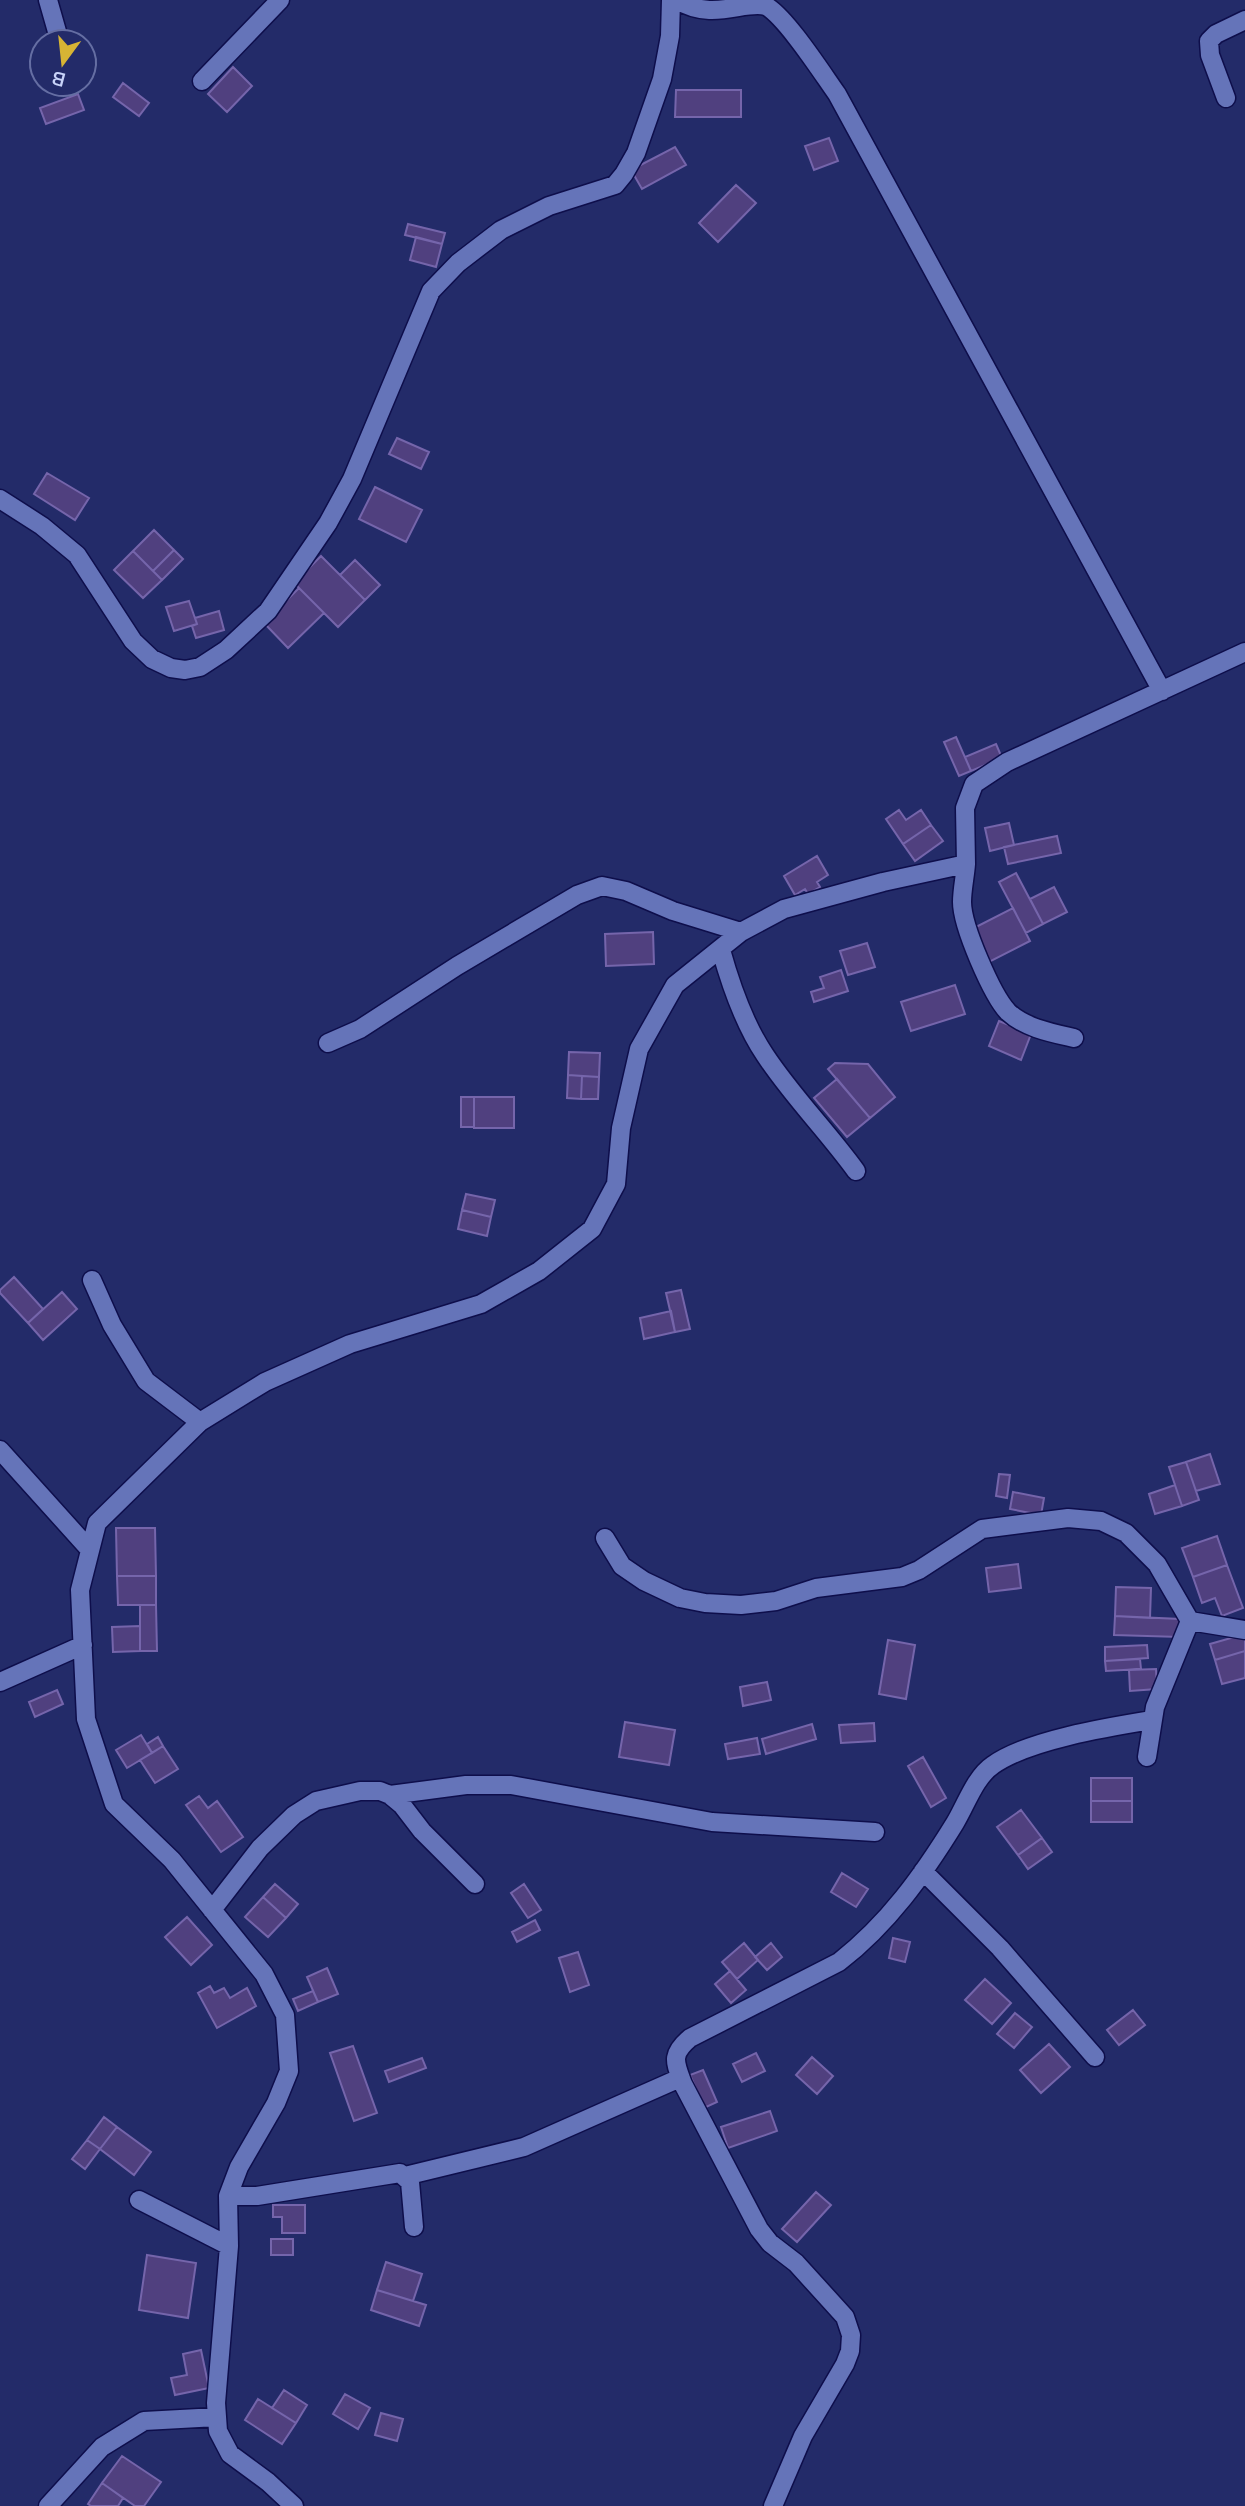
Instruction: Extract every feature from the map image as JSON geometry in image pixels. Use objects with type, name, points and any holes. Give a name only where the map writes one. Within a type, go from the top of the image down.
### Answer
[{"type":"street","points":[[48,0],[56,28]]},
{"type":"street","points":[[202,82],[280,0]]},
{"type":"street","points":[[0,499],[42,526],[77,555],[133,641],[152,659],[171,668],[185,670],[200,667],[226,650],[268,611],[328,523],[352,479],[431,291],[458,263],[501,230],[549,206],[615,185],[624,174],[636,153],[662,79],[670,36],[671,0]]},
{"type":"street","points":[[677,0],[706,10],[747,3],[765,5],[796,38],[837,94],[1162,691]]},
{"type":"street","points":[[1226,98],[1210,55],[1209,41],[1216,34],[1245,20]]},
{"type":"street","points":[[1074,1038],[1037,1029],[1008,1012],[987,977],[969,937],[962,904],[966,864],[965,808],[974,784],[1007,762],[1245,652]]},
{"type":"street","points":[[294,2506],[268,2482],[230,2454],[218,2431],[216,2403],[229,2246],[228,2196],[239,2167],[276,2104],[289,2071],[285,2015],[264,1974],[172,1860],[114,1804],[86,1719],[80,1590],[97,1523],[200,1422],[265,1382],[350,1344],[481,1304],[539,1271],[592,1229],[616,1184],[621,1128],[639,1049],[675,985],[741,932],[784,909],[883,882],[966,864]]},
{"type":"street","points":[[328,1043],[360,1029],[457,966],[577,895],[602,886],[626,891],[673,911],[741,932]]},
{"type":"street","points":[[721,950],[736,998],[763,1053],[856,1171]]},
{"type":"street","points":[[92,1280],[112,1325],[146,1381],[200,1422]]},
{"type":"street","points":[[0,1450],[90,1550]]},
{"type":"street","points":[[605,1538],[622,1566],[644,1581],[680,1598],[705,1603],[741,1605],[776,1601],[816,1588],[902,1577],[919,1570],[982,1529],[1068,1518],[1101,1521],[1126,1533],[1157,1564],[1190,1621]]},
{"type":"street","points":[[1190,1621],[1245,1630]]},
{"type":"street","points":[[1147,1756],[1152,1720],[1190,1621]]},
{"type":"street","points":[[0,1682],[83,1645]]},
{"type":"street","points":[[773,2506],[803,2437],[845,2364],[850,2351],[851,2336],[845,2317],[796,2263],[770,2243],[759,2229],[680,2078],[675,2063],[676,2054],[690,2038],[839,1962],[890,1915],[923,1871],[956,1821],[967,1798],[991,1765],[1045,1743],[1152,1720]]},
{"type":"street","points":[[390,1795],[466,1784],[511,1785],[712,1822],[875,1832]]},
{"type":"street","points":[[212,1910],[260,1848],[294,1815],[316,1801],[360,1791],[380,1791],[390,1795],[475,1884]]},
{"type":"street","points":[[923,1871],[1000,1948],[1095,2057]]},
{"type":"street","points":[[228,2196],[257,2196],[393,2173],[405,2176],[524,2147],[680,2078]]},
{"type":"street","points":[[405,2176],[410,2182],[414,2227]]},
{"type":"street","points":[[139,2200],[229,2246]]},
{"type":"street","points":[[48,2506],[102,2447],[144,2421],[217,2417]]},
{"type":"building","points":[[233,67],[252,86],[227,112],[208,94]]},
{"type":"building","points":[[123,83],[149,103],[139,116],[113,97]]},
{"type":"building","points":[[676,90],[741,90],[741,117],[675,117]]},
{"type":"building","points":[[67,98],[80,98],[84,110],[46,124],[40,108]]},
{"type":"building","points":[[829,138],[838,161],[814,170],[805,146]]},
{"type":"building","points":[[675,147],[686,165],[642,189],[631,170]]},
{"type":"building","points":[[736,185],[756,203],[718,242],[699,223]]},
{"type":"building","points":[[408,224],[445,233],[442,244],[405,235]]},
{"type":"building","points":[[416,237],[442,244],[436,267],[410,260]]},
{"type":"building","points":[[397,438],[429,452],[421,469],[389,454]]},
{"type":"building","points":[[47,473],[89,498],[75,520],[34,494]]},
{"type":"building","points":[[375,487],[422,510],[406,542],[359,519]]},
{"type":"building","points":[[154,530],[174,550],[153,571],[133,551]]},
{"type":"building","points":[[174,550],[183,559],[162,580],[153,571]]},
{"type":"building","points":[[133,551],[162,580],[143,598],[114,570]]},
{"type":"building","points":[[321,556],[365,600],[338,627],[294,583]]},
{"type":"building","points":[[355,560],[380,585],[365,600],[340,575]]},
{"type":"building","points":[[299,588],[324,613],[288,648],[264,623]]},
{"type":"building","points":[[189,601],[197,624],[174,631],[166,607]]},
{"type":"building","points":[[219,611],[224,630],[196,638],[192,626],[197,624],[195,618]]},
{"type":"building","points":[[956,737],[971,771],[959,776],[944,742]]},
{"type":"building","points":[[996,744],[1002,758],[971,771],[965,757]]},
{"type":"building","points":[[899,810],[906,820],[921,810],[931,825],[903,844],[886,819]]},
{"type":"building","points":[[1009,823],[1014,845],[990,851],[985,828]]},
{"type":"building","points":[[931,825],[943,841],[915,861],[903,844]]},
{"type":"building","points":[[1057,836],[1061,853],[1008,864],[1004,847]]},
{"type":"building","points":[[817,856],[828,875],[817,882],[820,887],[808,894],[805,889],[795,895],[784,876]]},
{"type":"building","points":[[1016,873],[1043,924],[1026,933],[999,882]]},
{"type":"building","points":[[1054,887],[1067,912],[1043,924],[1030,899]]},
{"type":"building","points":[[1013,908],[1030,941],[989,962],[972,929]]},
{"type":"building","points":[[653,932],[654,964],[606,966],[605,934]]},
{"type":"building","points":[[867,943],[875,967],[848,975],[840,951]]},
{"type":"building","points":[[841,970],[848,991],[814,1002],[811,992],[824,988],[820,977]]},
{"type":"building","points":[[955,985],[965,1014],[911,1031],[901,1002]]},
{"type":"building","points":[[999,1021],[1031,1034],[1021,1060],[989,1046]]},
{"type":"building","points":[[569,1052],[600,1053],[599,1077],[568,1075]]},
{"type":"building","points":[[835,1063],[868,1064],[895,1097],[870,1118],[828,1069]]},
{"type":"building","points":[[568,1075],[582,1076],[581,1099],[567,1098]]},
{"type":"building","points":[[582,1076],[599,1077],[598,1099],[581,1099]]},
{"type":"building","points":[[837,1079],[870,1118],[847,1137],[814,1098]]},
{"type":"building","points":[[461,1097],[474,1097],[474,1127],[461,1127]]},
{"type":"building","points":[[474,1097],[514,1097],[514,1128],[474,1128]]},
{"type":"building","points":[[466,1194],[495,1200],[491,1217],[462,1210]]},
{"type":"building","points":[[462,1210],[491,1217],[487,1236],[458,1229]]},
{"type":"building","points":[[14,1277],[43,1309],[28,1323],[0,1293]]},
{"type":"building","points":[[681,1290],[690,1329],[675,1332],[666,1293]]},
{"type":"building","points":[[62,1292],[77,1309],[43,1340],[28,1323]]},
{"type":"building","points":[[671,1311],[675,1332],[644,1339],[640,1318]]},
{"type":"building","points":[[1210,1454],[1220,1484],[1196,1491],[1186,1462]]},
{"type":"building","points":[[1186,1462],[1199,1500],[1182,1506],[1169,1467]]},
{"type":"building","points":[[999,1474],[1010,1475],[1007,1498],[996,1496]]},
{"type":"building","points":[[1175,1485],[1182,1506],[1155,1514],[1149,1494]]},
{"type":"building","points":[[1013,1492],[1044,1498],[1041,1515],[1010,1509]]},
{"type":"building","points":[[116,1528],[155,1528],[156,1576],[117,1576]]},
{"type":"building","points":[[1217,1536],[1227,1565],[1193,1577],[1182,1548]]},
{"type":"building","points":[[1018,1564],[1021,1588],[989,1592],[986,1568]]},
{"type":"building","points":[[1227,1565],[1243,1608],[1222,1616],[1215,1598],[1202,1603],[1193,1577]]},
{"type":"building","points":[[117,1576],[156,1576],[156,1605],[118,1605]]},
{"type":"building","points":[[1116,1587],[1151,1588],[1150,1618],[1115,1616]]},
{"type":"building","points":[[140,1605],[156,1605],[157,1651],[140,1651]]},
{"type":"building","points":[[1115,1616],[1180,1619],[1180,1637],[1114,1635]]},
{"type":"building","points":[[140,1626],[140,1651],[113,1652],[112,1627]]},
{"type":"building","points":[[1245,1634],[1245,1651],[1215,1660],[1210,1644]]},
{"type":"building","points":[[888,1640],[915,1645],[906,1699],[879,1694]]},
{"type":"building","points":[[1147,1645],[1148,1658],[1105,1661],[1105,1647]]},
{"type":"building","points":[[1245,1651],[1245,1678],[1222,1684],[1215,1660]]},
{"type":"building","points":[[1140,1659],[1141,1669],[1106,1671],[1105,1661]]},
{"type":"building","points":[[1156,1669],[1157,1689],[1130,1691],[1129,1670]]},
{"type":"building","points":[[767,1682],[771,1700],[743,1706],[740,1687]]},
{"type":"building","points":[[57,1690],[63,1704],[35,1717],[29,1702]]},
{"type":"building","points":[[625,1722],[675,1730],[669,1765],[619,1757]]},
{"type":"building","points":[[874,1723],[875,1741],[841,1743],[839,1725]]},
{"type":"building","points":[[812,1724],[816,1739],[766,1754],[762,1739]]},
{"type":"building","points":[[141,1735],[152,1753],[127,1768],[116,1750]]},
{"type":"building","points":[[158,1737],[163,1746],[152,1753],[147,1744]]},
{"type":"building","points":[[757,1738],[760,1754],[728,1759],[725,1744]]},
{"type":"building","points":[[163,1746],[178,1769],[155,1783],[140,1760]]},
{"type":"building","points":[[923,1757],[946,1798],[931,1807],[908,1766]]},
{"type":"building","points":[[1091,1778],[1132,1778],[1132,1801],[1091,1801]]},
{"type":"building","points":[[199,1796],[208,1808],[217,1801],[243,1837],[221,1852],[186,1805]]},
{"type":"building","points":[[1091,1801],[1132,1801],[1132,1822],[1091,1822]]},
{"type":"building","points":[[1021,1810],[1042,1838],[1018,1855],[997,1827]]},
{"type":"building","points":[[1042,1838],[1052,1852],[1028,1869],[1018,1855]]},
{"type":"building","points":[[842,1873],[868,1889],[856,1907],[831,1892]]},
{"type":"building","points":[[275,1884],[298,1904],[286,1918],[263,1897]]},
{"type":"building","points":[[524,1884],[541,1910],[528,1918],[511,1893]]},
{"type":"building","points":[[263,1897],[286,1918],[268,1937],[245,1917]]},
{"type":"building","points":[[187,1917],[212,1945],[191,1965],[165,1937]]},
{"type":"building","points":[[535,1920],[540,1930],[517,1942],[512,1932]]},
{"type":"building","points":[[893,1938],[910,1942],[905,1962],[889,1958]]},
{"type":"building","points":[[744,1943],[758,1960],[737,1979],[722,1962]]},
{"type":"building","points":[[771,1943],[782,1957],[767,1970],[755,1957]]},
{"type":"building","points":[[578,1952],[589,1985],[570,1992],[559,1958]]},
{"type":"building","points":[[327,1968],[338,1994],[318,2002],[307,1977]]},
{"type":"building","points":[[730,1971],[746,1990],[731,2003],[715,1984]]},
{"type":"building","points":[[985,1979],[1011,2003],[992,2024],[965,2000]]},
{"type":"building","points":[[210,1986],[214,1993],[224,1988],[230,1998],[247,1988],[256,2006],[217,2028],[198,1993]]},
{"type":"building","points":[[313,1991],[318,2002],[298,2011],[293,1999]]},
{"type":"building","points":[[1133,2010],[1145,2025],[1119,2045],[1107,2030]]},
{"type":"building","points":[[1015,2013],[1032,2027],[1014,2048],[997,2034]]},
{"type":"building","points":[[1049,2044],[1070,2067],[1041,2093],[1020,2070]]},
{"type":"building","points":[[353,2046],[377,2113],[354,2121],[330,2053]]},
{"type":"building","points":[[756,2053],[765,2071],[742,2082],[733,2064]]},
{"type":"building","points":[[812,2057],[833,2076],[817,2094],[796,2075]]},
{"type":"building","points":[[422,2058],[426,2068],[389,2082],[385,2071]]},
{"type":"building","points":[[703,2070],[717,2102],[704,2108],[690,2075]]},
{"type":"building","points":[[770,2111],[777,2131],[728,2148],[721,2127]]},
{"type":"building","points":[[104,2117],[117,2127],[100,2149],[87,2140]]},
{"type":"building","points":[[117,2127],[151,2152],[134,2175],[100,2149]]},
{"type":"building","points":[[87,2140],[100,2149],[85,2169],[72,2159]]},
{"type":"building","points":[[816,2192],[831,2205],[797,2242],[782,2229]]},
{"type":"building","points":[[273,2205],[305,2205],[305,2233],[282,2233],[282,2217],[273,2217]]},
{"type":"building","points":[[271,2239],[293,2239],[293,2255],[271,2255]]},
{"type":"building","points":[[147,2255],[196,2263],[188,2318],[139,2310]]},
{"type":"building","points":[[386,2262],[422,2274],[413,2301],[377,2290]]},
{"type":"building","points":[[377,2290],[426,2305],[419,2326],[371,2310]]},
{"type":"building","points":[[201,2350],[209,2388],[175,2395],[171,2378],[187,2375],[183,2354]]},
{"type":"building","points":[[284,2390],[307,2405],[296,2423],[272,2408]]},
{"type":"building","points":[[345,2394],[370,2408],[358,2429],[333,2414]]},
{"type":"building","points":[[258,2399],[296,2423],[282,2444],[245,2420]]},
{"type":"building","points":[[381,2413],[403,2419],[397,2441],[375,2435]]},
{"type":"building","points":[[122,2456],[161,2482],[144,2506],[135,2506],[102,2483]]},
{"type":"building","points":[[102,2483],[123,2498],[118,2506],[88,2504]]}]
